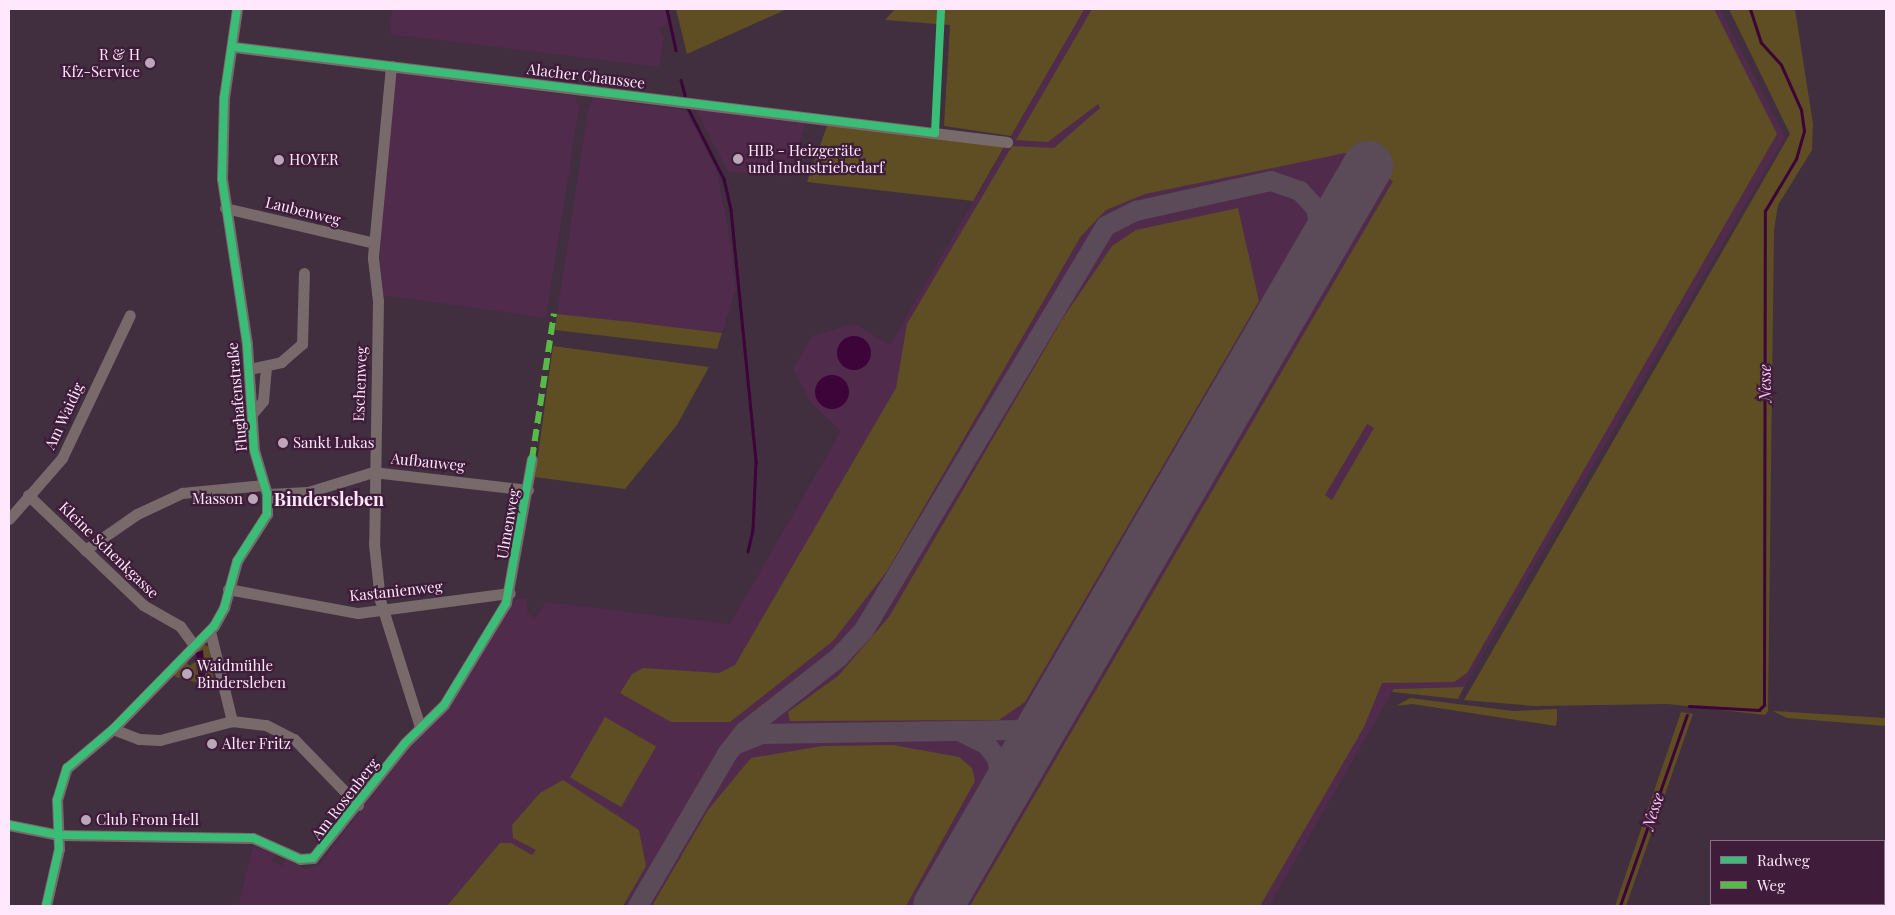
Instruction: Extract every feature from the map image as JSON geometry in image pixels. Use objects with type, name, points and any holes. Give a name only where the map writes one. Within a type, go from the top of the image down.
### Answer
[{"type":"street","name":"Flughafenstraße","points":[[46,906],[57,867],[59,835],[57,800],[62,778],[74,759],[113,729],[193,644],[210,631],[224,608],[237,560],[267,514],[266,489],[252,414],[249,369],[224,208],[224,106],[234,47],[236,12]]},
{"type":"street","name":"Alacher Chaussee","points":[[234,47],[1007,142]]},
{"type":"street","name":"Eschenweg","points":[[391,66],[374,243],[378,301],[373,472],[374,544],[384,610],[420,727]]},
{"type":"street","name":"Laubenweg","points":[[224,208],[374,243]]},
{"type":"street","points":[[249,369],[266,368],[291,357],[302,344],[304,273]]},
{"type":"street","name":"Am Waidig","points":[[9,519],[62,458],[130,315]]},
{"type":"street","name":"Flughafenstraße","points":[[252,414],[263,401],[266,368]]},
{"type":"street","name":"Ulmenweg","points":[[510,593],[532,459]]},
{"type":"street","name":"Aufbauweg","points":[[85,550],[137,514],[182,493],[266,489],[308,492],[373,472],[528,490]]},
{"type":"street","name":"Kleine Schenkgasse","points":[[28,495],[143,605],[180,626],[193,644]]},
{"type":"street","name":"Kastanienweg","points":[[228,589],[345,612],[384,610],[510,593]]},
{"type":"street","name":"Am Rosenberg","points":[[9,825],[59,835],[253,838],[311,859],[358,805],[420,727],[444,705],[510,593]]},
{"type":"street","points":[[210,631],[232,721]]},
{"type":"street","points":[[113,729],[139,739],[160,740],[232,721],[282,730],[358,805]]},
{"type":"shaded area","points":[[392,9],[665,9],[669,24],[658,27],[664,37],[659,67],[390,34]]},
{"type":"shaded area","points":[[676,9],[787,9],[687,54]]},
{"type":"shaded area","points":[[895,9],[1084,10],[1011,136],[944,126],[950,25],[885,20]]},
{"type":"shaded area","points":[[1085,9],[1720,9],[1785,137],[1464,687],[1394,689],[1269,906],[238,906],[253,846],[275,855],[272,861],[282,866],[285,859],[306,869],[319,865],[407,750],[447,708],[515,599],[527,599],[527,613],[536,618],[545,602],[730,624],[841,431],[811,403],[793,369],[812,336],[855,324],[890,345]]},
{"type":"shaded area","points":[[1092,9],[1714,9],[1777,134],[1467,673],[1454,682],[1382,683],[1364,727],[1260,906],[970,906],[1393,181],[1345,153],[1145,194],[1106,210],[1081,236],[887,571],[833,641],[730,722],[671,722],[620,693],[632,674],[643,668],[719,673],[735,665],[896,388],[907,324],[1012,146],[1054,148],[1100,108],[1098,104],[1048,142],[1016,140]],"holes":[[[1367,424],[1374,428],[1332,500],[1325,495]]]},
{"type":"shaded area","points":[[1729,9],[1795,9],[1813,124],[1812,150],[1778,205],[1774,230],[1768,711],[1765,715],[1668,704],[1534,706],[1464,700],[1790,134]]},
{"type":"shaded area","points":[[405,74],[575,96],[579,108],[546,318],[382,295],[378,234],[395,75]]},
{"type":"shaded area","points":[[593,98],[686,110],[717,172],[728,228],[736,289],[722,333],[557,314],[588,109]]},
{"type":"shaded area","points":[[696,110],[806,124],[786,177],[728,172]]},
{"type":"shaded area","points":[[828,123],[1004,147],[973,201],[807,182]]},
{"type":"shaded area","points":[[1238,208],[1259,301],[1025,702],[999,720],[790,721],[788,712],[838,676],[889,617],[1063,318],[1112,246],[1136,230]]},
{"type":"shaded area","points":[[557,314],[722,333],[717,349],[555,330]]},
{"type":"shaded area","points":[[854,336],[866,341],[871,353],[866,365],[854,370],[842,365],[837,353],[842,341]]},
{"type":"shaded area","points":[[553,346],[709,367],[677,425],[625,489],[535,477]]},
{"type":"shaded area","points":[[832,375],[839,376],[844,380],[848,385],[848,399],[844,404],[839,408],[832,409],[825,408],[820,404],[816,399],[815,392],[816,385],[820,380],[825,376]]},
{"type":"shaded area","points":[[203,644],[209,647],[214,682],[199,683],[176,677],[174,674],[185,661],[190,666],[196,661],[196,676],[198,651],[194,651]]},
{"type":"shaded area","points":[[203,650],[205,675],[199,681],[196,653]]},
{"type":"shaded area","points":[[1464,687],[1458,699],[1392,692],[1394,689]]},
{"type":"shaded area","points":[[1410,698],[1513,711],[1557,709],[1556,726],[1412,704],[1396,706]]},
{"type":"shaded area","points":[[1773,711],[1886,718],[1886,726],[1787,718]]},
{"type":"shaded area","points":[[1681,712],[1693,714],[1626,906],[1615,906]]},
{"type":"shaded area","points":[[605,717],[656,746],[621,807],[570,778]]},
{"type":"shaded area","points":[[893,745],[959,757],[972,768],[975,781],[906,906],[652,906],[708,810],[751,758],[822,746]]},
{"type":"shaded area","points":[[563,780],[639,830],[646,866],[623,906],[447,906],[500,843],[511,843],[532,855],[536,850],[513,838],[512,825],[540,793]]},
{"type":"waterway","points":[[667,9],[676,50]]},
{"type":"waterway","name":"Nesse","points":[[1689,706],[1759,710],[1764,705],[1765,211],[1796,159],[1804,131],[1801,110],[1781,65],[1761,43],[1750,9]]},
{"type":"waterway","points":[[681,80],[685,95]]},
{"type":"waterway","points":[[688,108],[724,179],[731,210],[756,462],[753,530],[748,551]]},
{"type":"waterway","name":"Nesse","points":[[1620,906],[1687,715]]},
{"type":"taxiway","points":[[638,906],[727,754],[745,731],[839,657],[864,630],[1106,226],[1136,211],[1271,181],[1300,191],[1316,208],[1322,238],[1314,259]]},
{"type":"taxiway","points":[[737,744],[762,734],[1020,730],[1043,719],[1066,686]]},
{"type":"taxiway","points":[[963,733],[986,744],[997,758],[1002,785],[994,809]]},
{"type":"runway","points":[[938,906],[1368,166]]},
{"type":"marked path","points":[[532,459],[554,314]]},
{"type":"cycle path","points":[[46,906],[59,849],[57,800],[67,768],[113,729],[214,626],[224,608],[237,561],[267,514],[267,494],[254,450],[247,344],[222,179],[224,98],[237,9]]},
{"type":"cycle path","points":[[234,47],[935,133],[941,9]]},
{"type":"cycle path","points":[[9,825],[59,835],[253,838],[300,859],[313,858],[405,743],[444,705],[506,603],[532,459]]},
{"type":"place","name":"R & H Kfz-Service","points":[[150,63]]},
{"type":"place","name":"HIB - Heizgeräte und Industriebedarf","points":[[738,159]]},
{"type":"place","name":"HOYER","points":[[279,160]]},
{"type":"place","name":"Sankt Lukas","points":[[283,443]]},
{"type":"place","name":"Masson","points":[[253,499]]},
{"type":"place","name":"Waidmühle Bindersleben","points":[[187,674]]},
{"type":"place","name":"Alter Fritz","points":[[212,744]]},
{"type":"place","name":"Club From Hell","points":[[86,820]]},
{"type":"district","name":"Bindersleben","points":[[329,499]]}]
